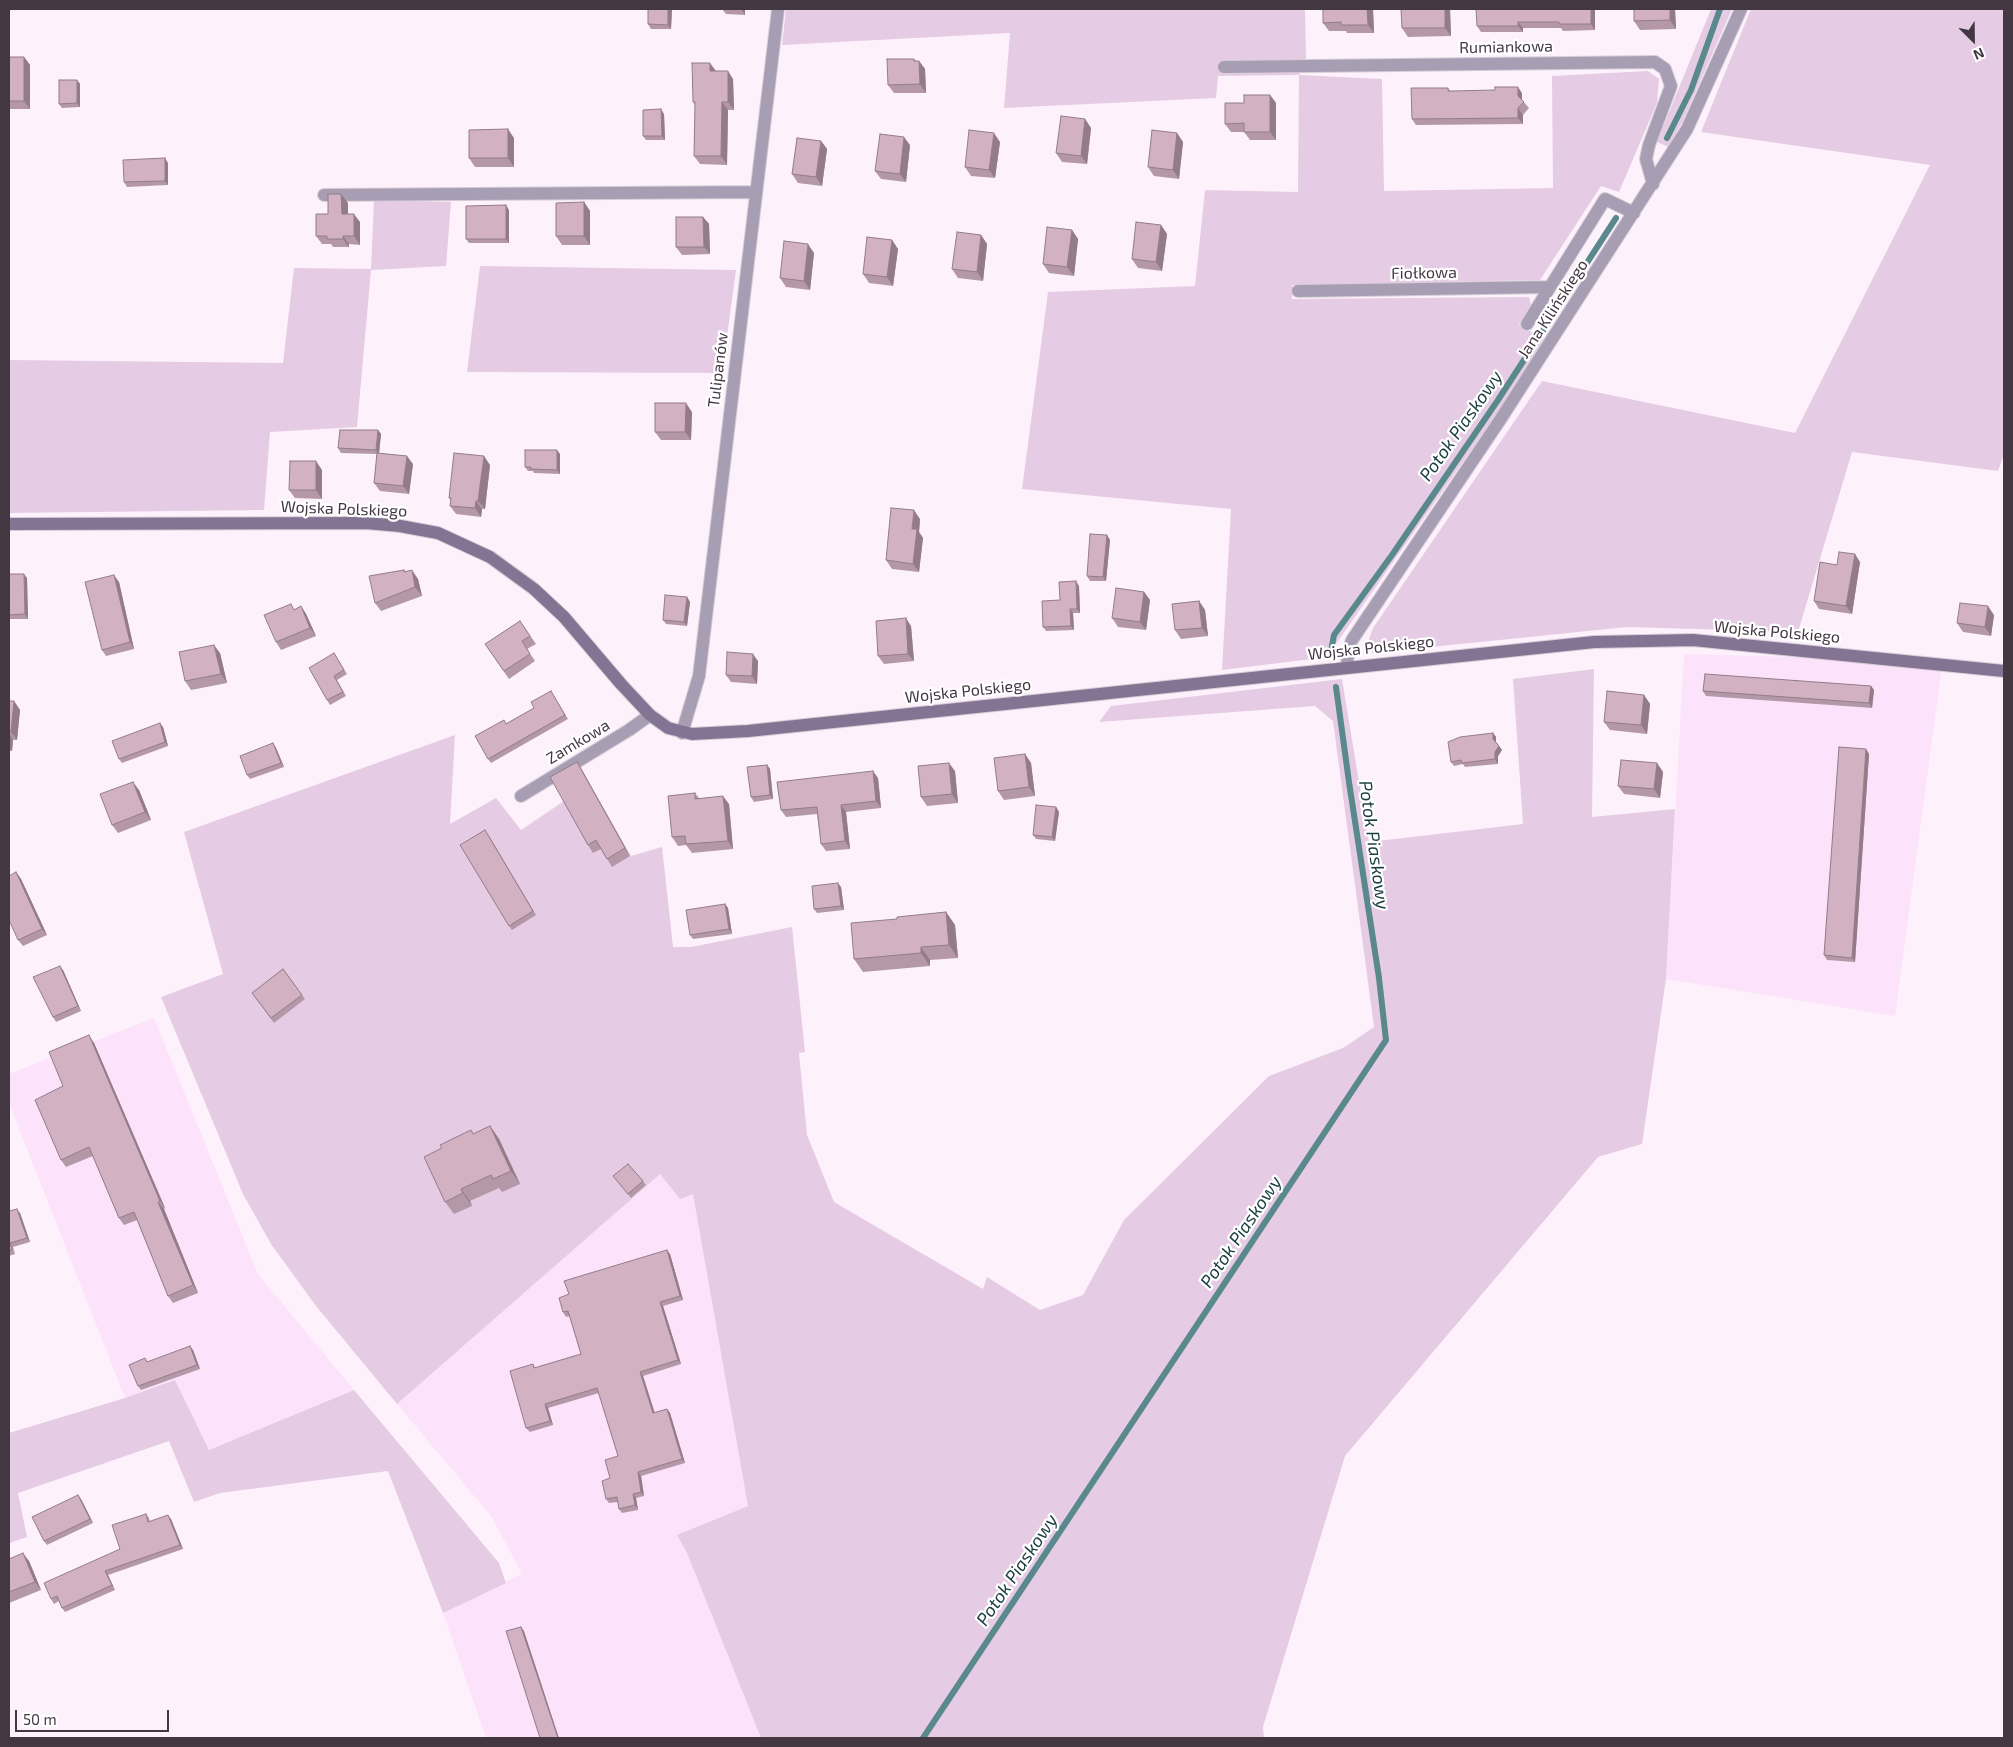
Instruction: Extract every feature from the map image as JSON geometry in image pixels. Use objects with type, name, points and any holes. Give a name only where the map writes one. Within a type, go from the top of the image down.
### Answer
[{"type":"street","name":"Tulipanów","points":[[682,733],[699,676],[778,9]]},
{"type":"street","name":"Jana Kilińskiego","points":[[1347,667],[1348,652],[1352,640],[1500,420],[1687,129],[1741,9]]},
{"type":"street","name":"Rumiankowa","points":[[1224,67],[1655,62],[1665,69],[1671,86],[1646,159],[1652,184]]},
{"type":"street","points":[[324,194],[755,192]]},
{"type":"street","points":[[1527,324],[1605,199],[1634,213]]},
{"type":"street","name":"Fiołkowa","points":[[1298,291],[1550,287]]},
{"type":"street","name":"Wojska Polskiego","points":[[9,524],[366,523],[400,526],[438,533],[490,557],[534,589],[564,617],[650,715],[668,728],[682,733],[706,734],[748,731],[1594,642],[1693,640],[2004,670]]},
{"type":"street","name":"Zamkowa","points":[[521,796],[629,730],[650,715]]},
{"type":"shaded area","points":[[786,9],[1305,9],[1306,58],[1299,75],[1218,76],[1216,98],[1004,108],[1010,33],[782,45]]},
{"type":"shaded area","points":[[1711,9],[1732,9],[1683,121],[1668,147],[1657,142]]},
{"type":"shaded area","points":[[1751,9],[2004,9],[2004,454],[1998,471],[1852,452],[1798,632],[1627,627],[1373,653],[1366,648],[1373,628],[1542,381],[1795,433],[1930,165],[1701,132]]},
{"type":"shaded area","points":[[1648,71],[1659,79],[1657,103],[1619,192],[1601,186],[1540,280],[1292,285],[1292,299],[1529,297],[1531,305],[1519,325],[1544,339],[1492,420],[1336,644],[1312,659],[1222,670],[1231,509],[1022,489],[1048,292],[1195,286],[1205,190],[1298,192],[1299,75],[1382,79],[1384,191],[1553,188],[1552,76]]},
{"type":"shaded area","points":[[374,200],[451,202],[446,266],[371,270],[357,427],[270,432],[264,510],[9,513],[9,360],[283,363],[294,268],[371,269]]},
{"type":"shaded area","points":[[480,266],[736,270],[722,373],[467,372]]},
{"type":"shaded area","points":[[1684,654],[1790,657],[1942,666],[1895,1016],[1666,979]]},
{"type":"shaded area","points":[[1594,669],[1592,817],[1675,809],[1666,979],[1642,1144],[1598,1157],[1345,1456],[1263,1727],[1264,1738],[761,1738],[687,1553],[677,1535],[748,1506],[693,1194],[680,1199],[660,1174],[397,1404],[316,1306],[271,1244],[243,1194],[161,997],[223,974],[184,832],[455,735],[450,824],[496,798],[521,830],[564,801],[555,785],[582,770],[631,856],[662,847],[673,947],[691,947],[792,927],[805,1052],[799,1053],[807,1135],[834,1202],[983,1289],[987,1277],[1040,1310],[1083,1295],[1124,1220],[1269,1076],[1343,1048],[1374,1027],[1333,721],[1315,706],[1099,722],[1111,706],[1342,679],[1369,842],[1523,824],[1513,679]]},
{"type":"shaded area","points":[[154,1018],[258,1274],[354,1390],[209,1450],[175,1380],[125,1398],[9,1103],[9,1074]]},
{"type":"shaded area","points":[[660,1173],[680,1199],[693,1193],[749,1506],[677,1535],[687,1553],[761,1738],[486,1738],[443,1613],[522,1574],[491,1516],[397,1404]]},
{"type":"shaded area","points":[[175,1380],[209,1450],[354,1390],[499,1563],[506,1583],[443,1613],[388,1471],[220,1493],[194,1502],[169,1441],[18,1493],[27,1537],[9,1543],[9,1433],[125,1398]]},
{"type":"building","points":[[648,9],[668,9],[668,25],[648,24]]},
{"type":"building","points":[[1323,9],[1367,9],[1368,25],[1341,25],[1341,22],[1323,23]]},
{"type":"building","points":[[1401,9],[1445,9],[1445,28],[1402,28]]},
{"type":"building","points":[[1476,9],[1591,9],[1591,24],[1518,22],[1518,26],[1477,26]]},
{"type":"building","points":[[1634,9],[1670,9],[1670,20],[1634,21]]},
{"type":"building","points":[[9,57],[24,57],[24,101],[9,101]]},
{"type":"building","points":[[887,59],[914,59],[914,61],[919,61],[920,84],[888,85]]},
{"type":"building","points":[[692,63],[710,63],[710,71],[728,71],[728,102],[722,102],[721,156],[694,156],[695,102],[693,102]]},
{"type":"building","points":[[59,80],[77,80],[77,103],[59,104]]},
{"type":"building","points":[[1495,87],[1518,87],[1518,96],[1524,102],[1518,108],[1518,118],[1412,119],[1411,88],[1448,88],[1448,91],[1452,91],[1495,90]]},
{"type":"building","points":[[1244,95],[1270,95],[1270,132],[1244,132],[1244,123],[1225,124],[1225,103],[1244,103]]},
{"type":"building","points":[[661,109],[662,136],[643,136],[643,110]]},
{"type":"building","points":[[1061,116],[1085,119],[1081,156],[1056,153]]},
{"type":"building","points":[[508,129],[508,158],[469,158],[469,130]]},
{"type":"building","points":[[969,130],[994,133],[989,170],[965,167]]},
{"type":"building","points":[[1152,130],[1177,133],[1173,170],[1148,167]]},
{"type":"building","points":[[880,134],[904,137],[900,174],[875,171]]},
{"type":"building","points":[[797,138],[821,141],[816,177],[792,174]]},
{"type":"building","points":[[165,158],[165,181],[124,182],[123,160]]},
{"type":"building","points":[[328,194],[341,194],[342,214],[354,214],[354,236],[343,236],[343,239],[327,239],[327,236],[316,236],[316,214],[328,214]]},
{"type":"building","points":[[584,202],[584,236],[556,236],[556,203]]},
{"type":"building","points":[[506,205],[506,239],[466,239],[466,206]]},
{"type":"building","points":[[676,217],[703,217],[704,247],[676,247]]},
{"type":"building","points":[[1136,222],[1161,225],[1156,262],[1132,259]]},
{"type":"building","points":[[1047,227],[1072,230],[1067,267],[1043,264]]},
{"type":"building","points":[[957,232],[981,235],[977,272],[952,269]]},
{"type":"building","points":[[867,237],[892,240],[887,277],[863,274]]},
{"type":"building","points":[[784,241],[808,244],[804,281],[780,278]]},
{"type":"building","points":[[655,403],[686,403],[685,432],[655,432]]},
{"type":"building","points":[[340,430],[378,430],[376,450],[338,448]]},
{"type":"building","points":[[525,450],[557,450],[557,470],[525,467]]},
{"type":"building","points":[[377,453],[407,456],[403,486],[374,483]]},
{"type":"building","points":[[454,453],[484,456],[478,501],[476,501],[475,508],[450,506],[451,498],[449,498]]},
{"type":"building","points":[[290,461],[316,461],[316,490],[289,490]]},
{"type":"building","points":[[891,508],[914,510],[912,529],[917,529],[913,564],[886,560]]},
{"type":"building","points":[[1090,534],[1107,535],[1103,577],[1087,576]]},
{"type":"building","points":[[1839,552],[1855,554],[1846,606],[1814,601],[1820,562],[1837,565]]},
{"type":"building","points":[[404,570],[404,572],[412,570],[415,587],[375,603],[369,576]]},
{"type":"building","points":[[9,574],[24,574],[25,614],[9,615]]},
{"type":"building","points":[[114,575],[130,642],[102,650],[85,582]]},
{"type":"building","points":[[1076,581],[1077,609],[1070,609],[1071,626],[1043,627],[1042,601],[1060,600],[1059,582]]},
{"type":"building","points":[[1116,588],[1144,592],[1140,622],[1112,618]]},
{"type":"building","points":[[665,595],[687,597],[684,622],[663,620]]},
{"type":"building","points":[[1199,601],[1202,628],[1175,630],[1172,604]]},
{"type":"building","points":[[1960,603],[1988,606],[1985,627],[1957,623]]},
{"type":"building","points":[[291,604],[294,610],[301,606],[310,628],[276,642],[264,615]]},
{"type":"building","points":[[906,618],[908,654],[878,656],[876,621]]},
{"type":"building","points":[[520,621],[530,636],[522,641],[530,654],[504,671],[485,644]]},
{"type":"building","points":[[214,645],[221,674],[185,681],[179,652]]},
{"type":"building","points":[[727,652],[753,654],[752,676],[726,675]]},
{"type":"building","points":[[334,653],[344,670],[334,676],[343,692],[327,700],[309,668]]},
{"type":"building","points":[[1705,674],[1871,686],[1869,703],[1703,691]]},
{"type":"building","points":[[551,691],[565,715],[488,759],[475,736],[504,720],[506,724],[534,708],[531,702]]},
{"type":"building","points":[[1607,691],[1644,695],[1641,725],[1604,722]]},
{"type":"building","points":[[9,701],[14,701],[11,732],[9,731]]},
{"type":"building","points":[[160,723],[165,742],[119,759],[112,741]]},
{"type":"building","points":[[1493,733],[1493,739],[1499,746],[1495,752],[1495,759],[1462,763],[1461,760],[1451,762],[1448,742],[1460,737]]},
{"type":"building","points":[[273,743],[281,763],[247,775],[240,756]]},
{"type":"building","points":[[1839,747],[1866,749],[1852,958],[1824,955]]},
{"type":"building","points":[[1025,754],[1029,787],[998,791],[994,758]]},
{"type":"building","points":[[1621,760],[1657,763],[1654,789],[1618,786]]},
{"type":"building","points":[[577,762],[625,848],[607,859],[596,840],[588,845],[550,777]]},
{"type":"building","points":[[949,763],[952,794],[921,797],[918,766]]},
{"type":"building","points":[[767,765],[770,795],[751,797],[747,767]]},
{"type":"building","points":[[873,771],[876,801],[841,805],[845,841],[821,844],[817,807],[781,810],[777,782]]},
{"type":"building","points":[[133,782],[145,812],[112,825],[100,794]]},
{"type":"building","points":[[695,793],[695,799],[723,796],[728,841],[686,844],[685,836],[672,837],[668,796]]},
{"type":"building","points":[[1036,805],[1056,807],[1052,837],[1033,835]]},
{"type":"building","points":[[485,830],[533,911],[509,926],[460,845]]},
{"type":"building","points":[[16,872],[42,929],[18,940],[9,920],[9,876]]},
{"type":"building","points":[[838,883],[841,906],[814,909],[812,886]]},
{"type":"building","points":[[725,904],[729,929],[690,935],[686,910]]},
{"type":"building","points":[[946,912],[949,945],[921,947],[921,953],[854,959],[851,923]]},
{"type":"building","points":[[60,966],[78,1006],[53,1017],[33,977]]},
{"type":"building","points":[[283,969],[302,995],[271,1018],[252,993]]},
{"type":"building","points":[[89,1035],[160,1201],[158,1202],[193,1285],[168,1296],[134,1212],[119,1218],[89,1147],[61,1160],[35,1100],[63,1086],[49,1052]]},
{"type":"building","points":[[490,1126],[511,1171],[493,1179],[491,1175],[461,1189],[463,1193],[445,1202],[424,1157],[442,1148],[440,1145],[471,1130],[473,1134]]},
{"type":"building","points":[[628,1164],[643,1181],[628,1194],[613,1176]]},
{"type":"building","points":[[17,1209],[27,1238],[10,1243],[12,1249],[9,1251],[9,1211]]},
{"type":"building","points":[[667,1250],[680,1296],[660,1302],[678,1360],[640,1372],[653,1413],[667,1409],[682,1459],[638,1472],[641,1492],[633,1494],[635,1505],[619,1509],[617,1497],[606,1499],[602,1481],[610,1478],[605,1460],[618,1456],[597,1388],[545,1404],[550,1421],[526,1428],[510,1371],[533,1364],[534,1368],[581,1354],[568,1311],[563,1312],[559,1298],[569,1294],[564,1281]]},
{"type":"building","points":[[190,1346],[197,1365],[138,1386],[129,1365],[145,1358],[147,1362]]},
{"type":"building","points":[[78,1495],[90,1519],[44,1541],[32,1517]]},
{"type":"building","points":[[146,1514],[148,1522],[168,1515],[180,1545],[105,1571],[112,1585],[62,1608],[57,1596],[51,1599],[44,1583],[120,1549],[112,1525]]},
{"type":"building","points":[[23,1553],[35,1582],[9,1592],[9,1559]]},
{"type":"building","points":[[521,1627],[558,1738],[540,1738],[506,1631]]},
{"type":"waterway","name":"Potok Piaskowy","points":[[1667,138],[1691,90],[1720,9]]},
{"type":"waterway","name":"Potok Piaskowy","points":[[1331,651],[1334,635],[1392,555],[1498,400],[1616,218]]},
{"type":"waterway","name":"Potok Piaskowy","points":[[923,1738],[1386,1040],[1379,978],[1336,687]]}]
